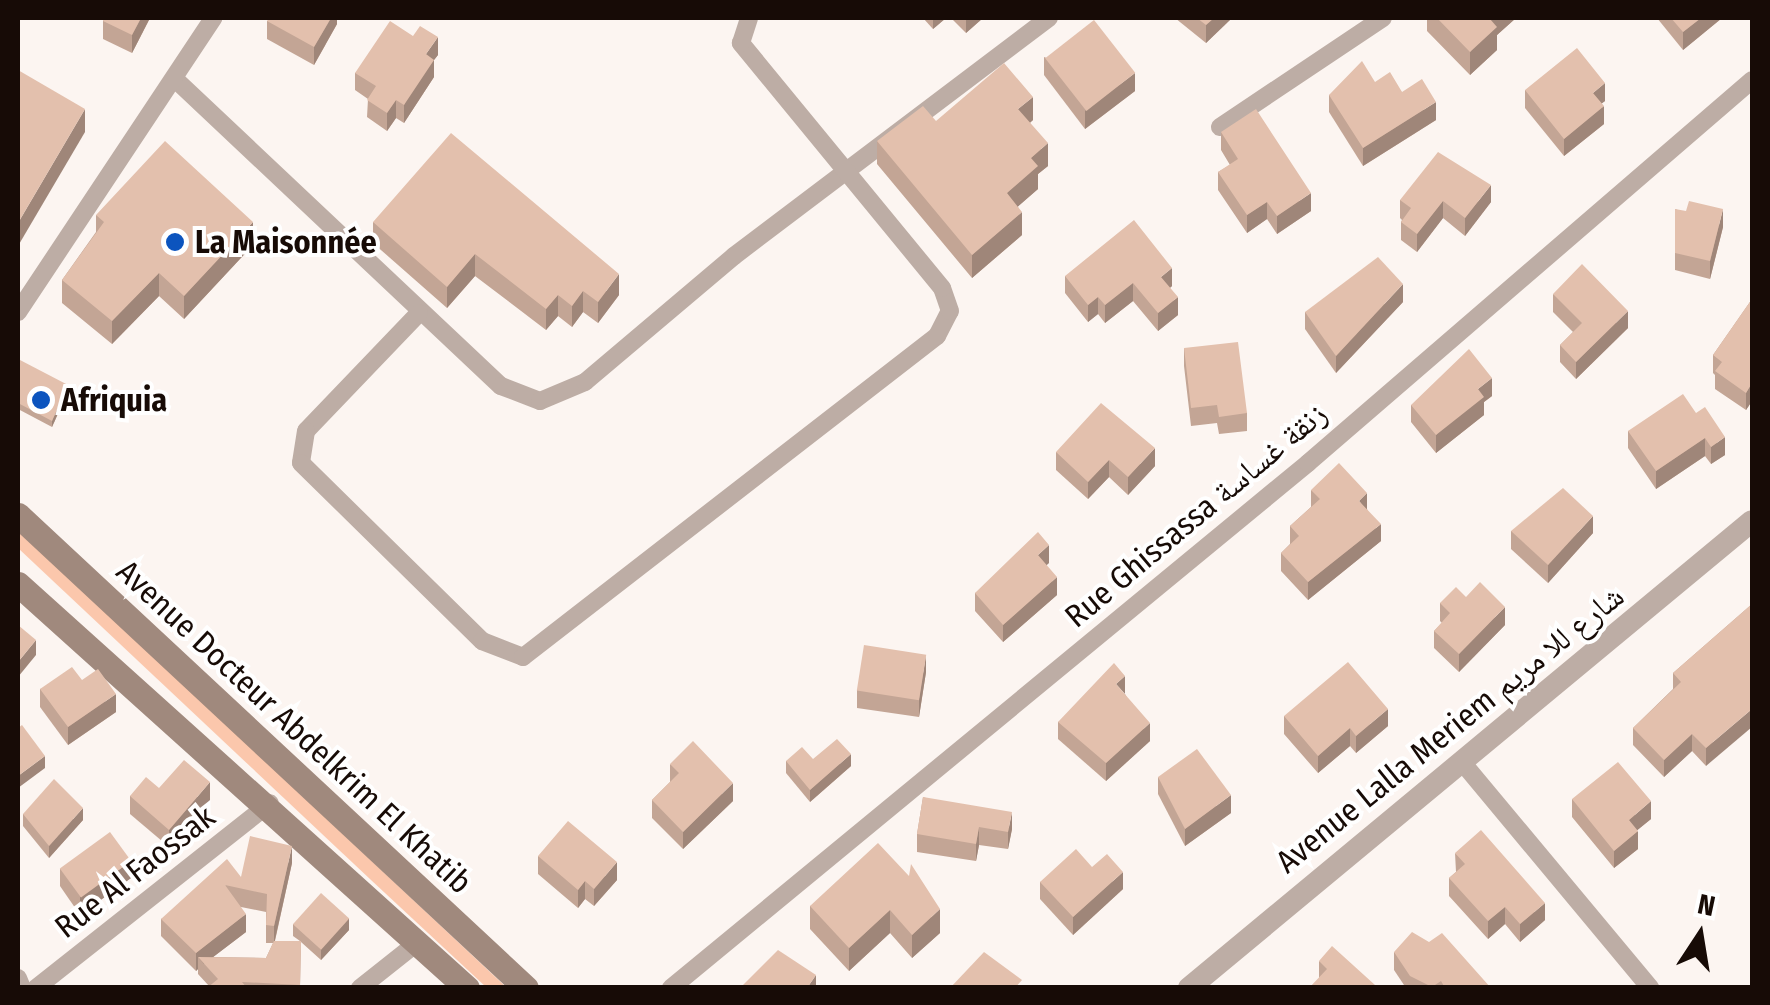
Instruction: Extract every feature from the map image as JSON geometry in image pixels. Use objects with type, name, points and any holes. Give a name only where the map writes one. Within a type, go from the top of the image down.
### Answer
[{"type":"main road","name":"Avenue Docteur Abdelkrim El Khatib","points":[[18,515],[526,988]]},
{"type":"main road","points":[[18,584],[270,803],[467,988]]},
{"type":"street","points":[[18,312],[176,80],[213,18]]},
{"type":"street","points":[[419,312],[306,431],[301,463],[482,642],[523,657],[946,324],[942,288],[740,42],[749,18]]},
{"type":"street","points":[[176,80],[502,386],[540,401],[561,398],[1049,18]]},
{"type":"street","points":[[1220,128],[1383,18]]},
{"type":"street","name":"Rue Ghissassa زنقة غساسة","points":[[671,988],[1308,463],[1752,80]]},
{"type":"street","name":"Avenue Lalla Meriem شارع للا مريم","points":[[1190,988],[1752,522]]},
{"type":"street","points":[[1462,762],[1650,988]]},
{"type":"street","name":"Rue Al Faossak","points":[[36,988],[270,803]]},
{"type":"street","points":[[360,988],[418,942]]},
{"type":"street","points":[[18,978],[22,988]]},
{"type":"shaded area","points":[[18,529],[506,987],[486,987],[371,880],[18,548]]},
{"type":"building","points":[[141,18],[132,35],[103,21]]},
{"type":"building","points":[[331,18],[314,47],[267,21]]},
{"type":"building","points":[[1437,18],[1491,18],[1497,27],[1470,52]]},
{"type":"building","points":[[1671,18],[1701,18],[1683,32]]},
{"type":"building","points":[[1094,20],[1135,73],[1086,111],[1045,58]]},
{"type":"building","points":[[390,21],[413,36],[420,26],[438,37],[426,54],[434,60],[404,105],[396,100],[387,113],[367,100],[376,86],[355,73]]},
{"type":"building","points":[[1577,48],[1605,83],[1593,93],[1604,106],[1564,139],[1525,90]]},
{"type":"building","points":[[1362,61],[1375,82],[1390,72],[1402,92],[1422,79],[1436,102],[1363,148],[1329,95]]},
{"type":"building","points":[[1004,63],[1033,97],[1018,109],[1048,143],[1031,158],[1038,166],[1007,193],[1022,212],[972,255],[877,141],[923,106],[936,121]]},
{"type":"building","points":[[18,70],[85,109],[18,223]]},
{"type":"building","points":[[1256,109],[1311,193],[1277,216],[1267,202],[1247,215],[1218,172],[1238,159],[1221,132]]},
{"type":"building","points":[[451,133],[619,274],[598,302],[583,291],[572,306],[558,295],[546,309],[475,254],[447,287],[373,222]]},
{"type":"building","points":[[165,141],[253,222],[184,296],[159,273],[112,321],[62,280],[104,222],[96,215]]},
{"type":"building","points":[[1438,152],[1491,185],[1465,218],[1443,201],[1417,234],[1401,222],[1411,208],[1400,200]]},
{"type":"building","points":[[1689,201],[1723,209],[1710,261],[1675,253],[1675,209],[1686,211]]},
{"type":"building","points":[[1134,220],[1172,268],[1161,277],[1178,297],[1158,313],[1133,283],[1105,305],[1098,297],[1088,305],[1065,276]]},
{"type":"building","points":[[1378,257],[1403,284],[1336,356],[1305,312]]},
{"type":"building","points":[[1582,264],[1628,311],[1576,362],[1560,345],[1582,323],[1553,294]]},
{"type":"building","points":[[1752,299],[1752,383],[1746,393],[1715,371],[1722,362],[1713,355]]},
{"type":"building","points":[[1238,342],[1247,413],[1219,417],[1217,405],[1191,408],[1184,348]]},
{"type":"building","points":[[1469,349],[1492,378],[1478,389],[1484,397],[1436,435],[1411,405]]},
{"type":"building","name":"Afriquia","points":[[20,360],[68,385],[52,421],[18,403]]},
{"type":"building","points":[[1683,394],[1696,413],[1705,407],[1725,437],[1711,447],[1705,438],[1656,471],[1628,431]]},
{"type":"building","points":[[1101,403],[1155,448],[1128,477],[1109,460],[1088,482],[1056,452]]},
{"type":"building","points":[[1339,463],[1367,493],[1359,501],[1381,524],[1308,582],[1281,553],[1299,536],[1290,526],[1320,499],[1311,490]]},
{"type":"building","points":[[1563,488],[1593,516],[1548,565],[1511,531]]},
{"type":"building","points":[[1038,532],[1049,545],[1038,555],[1057,577],[1003,625],[975,593]]},
{"type":"building","points":[[1480,582],[1505,607],[1459,654],[1434,631],[1450,613],[1440,603],[1456,587],[1466,597]]},
{"type":"building","points":[[1752,604],[1752,709],[1706,748],[1692,734],[1664,760],[1633,728],[1681,682],[1673,673]]},
{"type":"building","points":[[18,625],[36,640],[18,662]]},
{"type":"building","points":[[864,645],[926,655],[919,700],[857,690]]},
{"type":"building","points":[[1348,662],[1388,709],[1356,736],[1350,728],[1318,756],[1284,716]]},
{"type":"building","points":[[1114,663],[1125,676],[1116,684],[1150,723],[1106,763],[1058,722]]},
{"type":"building","points":[[72,667],[82,680],[98,669],[116,694],[68,727],[40,689]]},
{"type":"building","points":[[22,725],[45,756],[18,776],[18,728]]},
{"type":"building","points":[[837,739],[851,754],[810,790],[786,761],[802,747],[813,759]]},
{"type":"building","points":[[693,741],[733,783],[683,832],[652,800],[679,773],[670,764]]},
{"type":"building","points":[[1197,749],[1231,795],[1185,829],[1158,777]]},
{"type":"building","points":[[184,760],[210,782],[169,830],[130,796],[146,777],[159,788]]},
{"type":"building","points":[[1618,762],[1651,801],[1629,820],[1638,831],[1614,851],[1572,799]]},
{"type":"building","points":[[54,779],[83,808],[49,846],[23,814]]},
{"type":"building","points":[[923,797],[1012,812],[1008,832],[979,827],[976,844],[917,834]]},
{"type":"building","points":[[568,821],[617,862],[594,889],[585,881],[578,890],[538,856]]},
{"type":"building","points":[[1481,830],[1545,903],[1520,924],[1505,907],[1488,921],[1449,878],[1465,864],[1455,853]]},
{"type":"building","points":[[110,832],[131,861],[81,898],[60,868]]},
{"type":"building","points":[[250,836],[292,846],[274,926],[266,925],[267,894],[225,885],[246,914],[196,953],[161,919],[227,859],[241,877]]},
{"type":"building","points":[[878,843],[909,876],[911,864],[940,909],[912,935],[890,910],[849,948],[810,906]]},
{"type":"building","points":[[1076,849],[1092,867],[1107,854],[1123,872],[1073,917],[1040,882]]},
{"type":"building","points":[[321,893],[349,918],[321,950],[293,924]]},
{"type":"building","points":[[1412,932],[1429,942],[1442,933],[1491,988],[1445,988],[1441,981],[1432,987],[1410,976],[1394,952]]},
{"type":"building","points":[[274,941],[301,941],[300,985],[242,982],[247,988],[207,988],[218,979],[198,957],[266,958]]},
{"type":"building","points":[[1332,946],[1375,985],[1309,988],[1327,969],[1319,961]]},
{"type":"building","points":[[778,950],[816,975],[807,988],[740,988]]},
{"type":"building","points":[[984,952],[1022,980],[1015,988],[950,988]]},
{"type":"place","name":"La Maisonnée","points":[[175,242]]},
{"type":"place","name":"Afriquia","points":[[41,400]]}]
